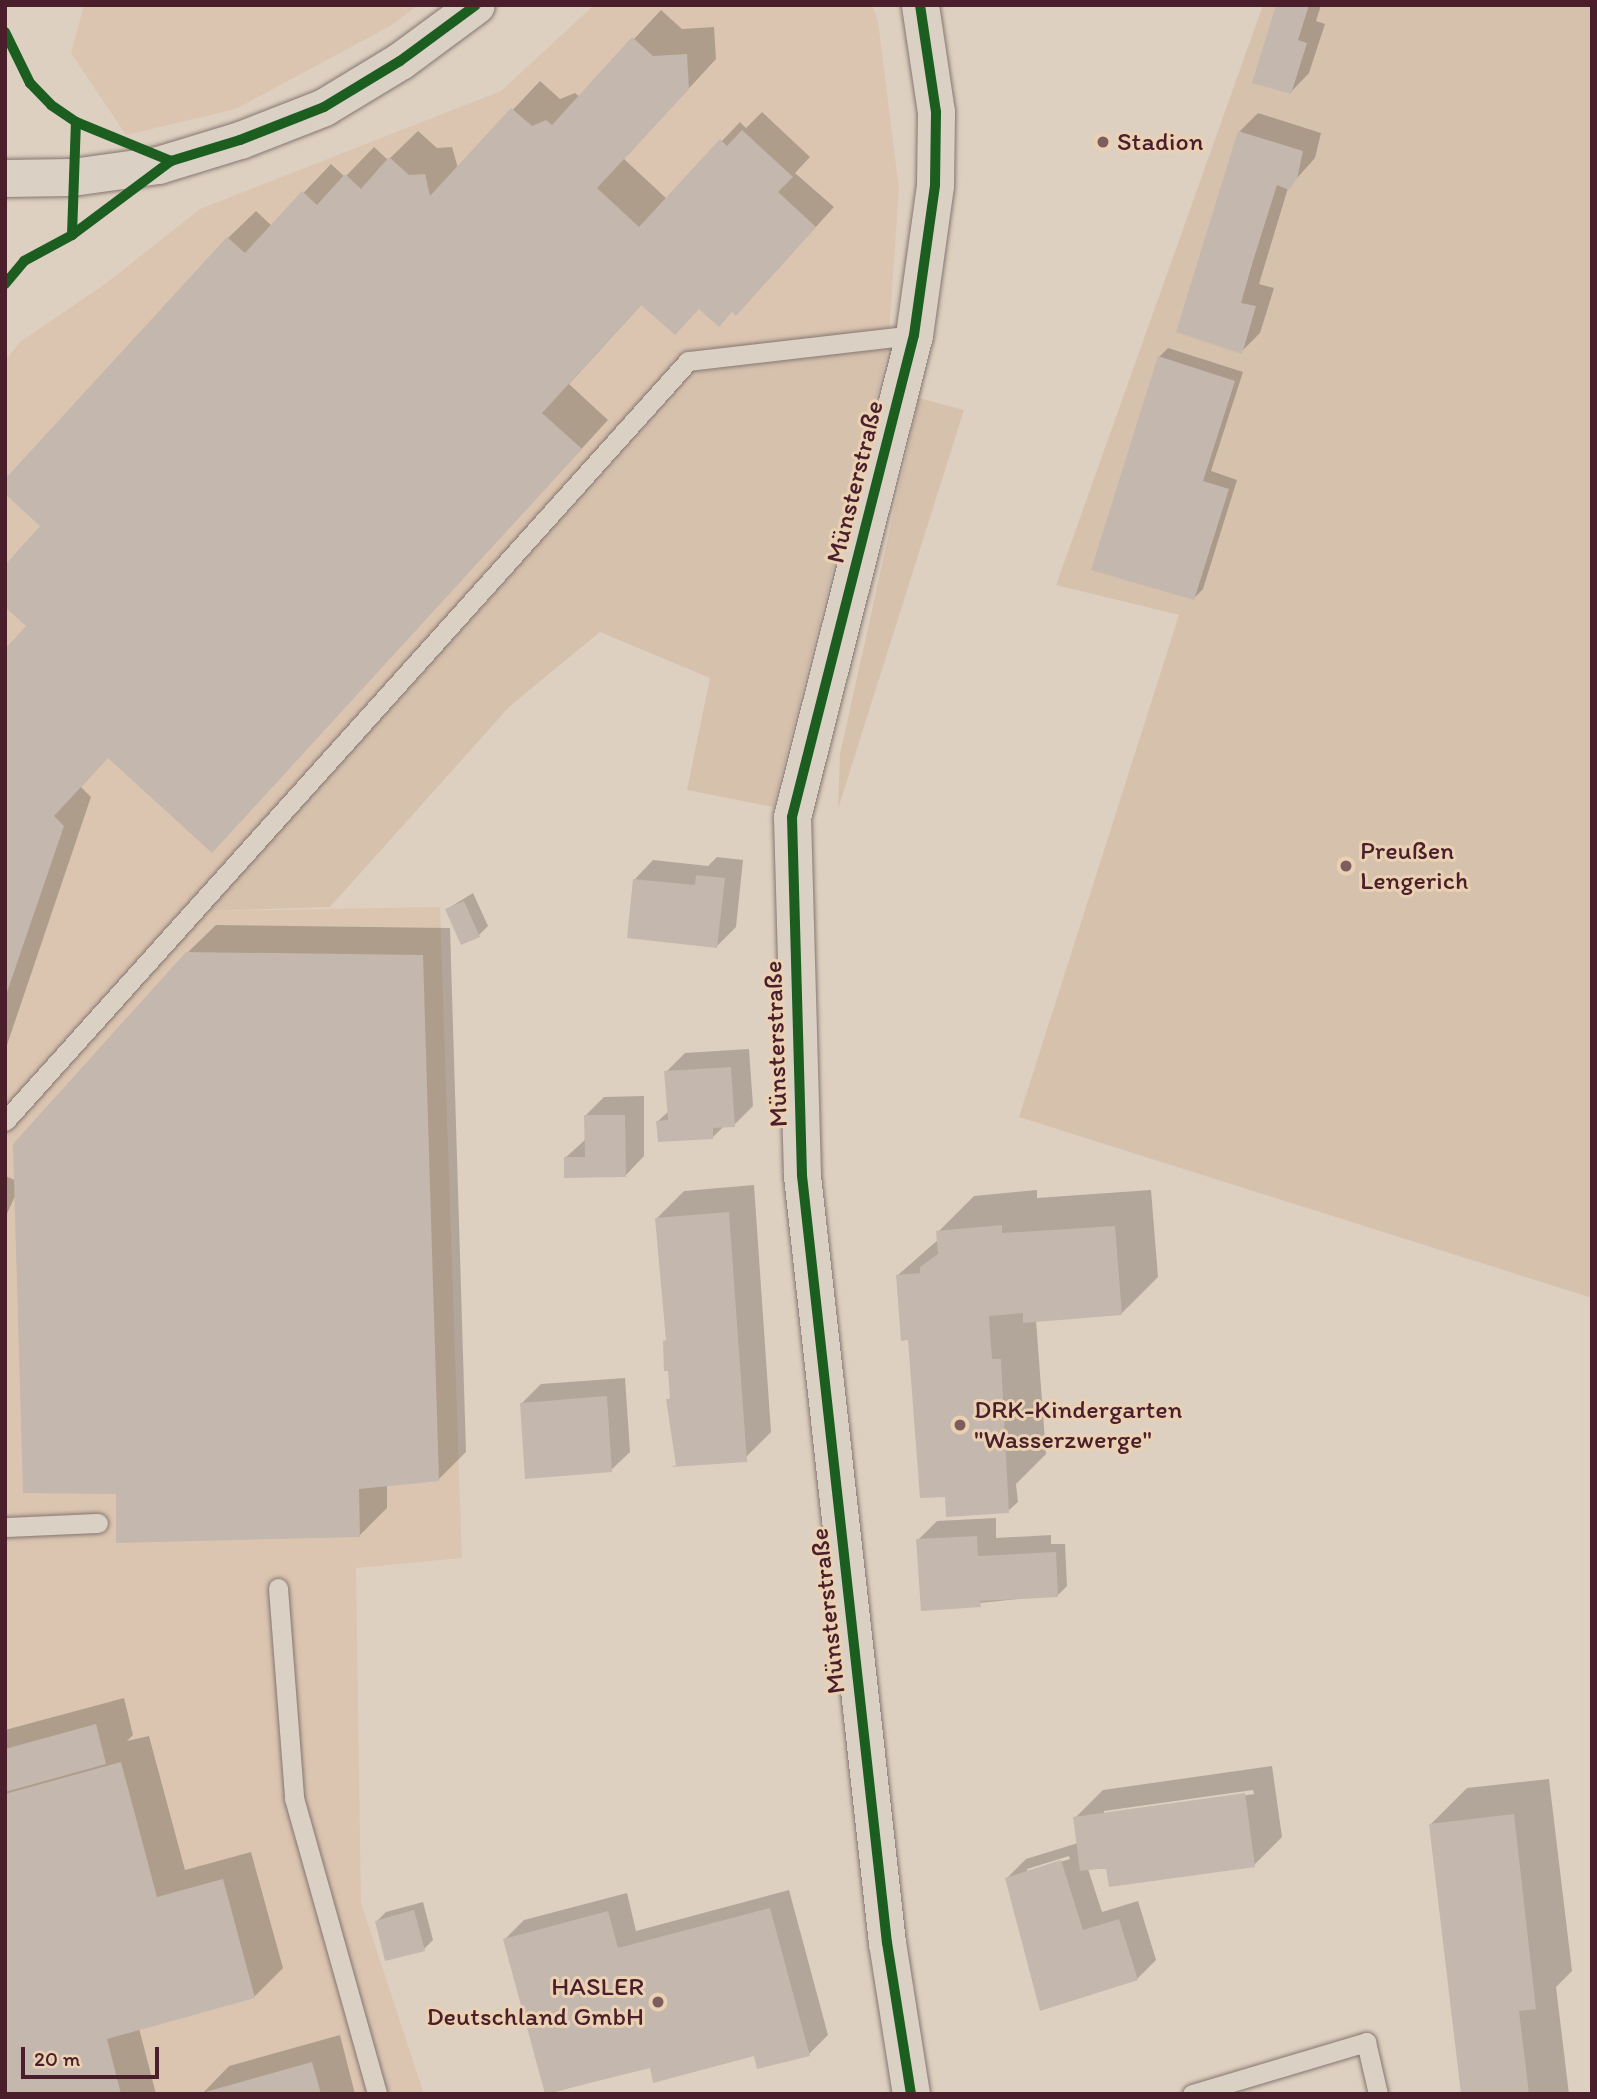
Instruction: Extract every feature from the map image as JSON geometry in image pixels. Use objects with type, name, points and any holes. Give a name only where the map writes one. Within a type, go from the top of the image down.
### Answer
[{"type":"street","points":[[5,178],[72,177],[158,165],[240,140],[324,107],[400,61],[476,5]]},
{"type":"street","name":"Münsterstraße","points":[[911,2094],[887,1943],[802,1175],[792,817],[914,335],[935,185],[936,136],[920,5]]},
{"type":"lane","points":[[5,1121],[688,362],[914,335]]},
{"type":"lane","points":[[5,1527],[98,1523]]},
{"type":"lane","points":[[278,1588],[294,1798],[377,2094]]},
{"type":"lane","points":[[1192,2094],[1366,2042],[1378,2094]]},
{"type":"shaded area","points":[[84,5],[418,5],[392,25],[236,109],[126,135],[71,53]]},
{"type":"shaded area","points":[[594,5],[872,5],[878,21],[899,189],[888,349],[698,372],[208,911],[440,907],[462,1558],[356,1568],[361,1903],[424,2094],[5,2094],[5,361],[20,342],[105,284],[200,209],[501,91]]},
{"type":"shaded area","name":"Preußen Lengerich","points":[[1263,5],[1592,5],[1592,1298],[1019,1117],[1179,615],[1056,585]]},
{"type":"shaded area","points":[[888,349],[773,807],[687,790],[710,678],[600,632],[510,706],[330,907],[206,911],[698,372]]},
{"type":"shaded area","points":[[919,398],[964,410],[838,809],[840,754]]},
{"type":"building","points":[[1276,5],[1309,5],[1298,40],[1307,43],[1291,94],[1252,83]]},
{"type":"building","points":[[632,37],[653,56],[687,54],[689,89],[597,188],[639,227],[720,139],[727,146],[742,130],[793,177],[778,192],[816,227],[736,316],[732,312],[719,327],[699,309],[675,335],[641,305],[542,413],[582,449],[212,853],[108,758],[54,816],[64,826],[5,998],[5,649],[26,626],[5,607],[5,565],[40,526],[5,494],[5,479],[227,237],[245,253],[302,191],[317,205],[345,174],[361,189],[389,157],[409,175],[425,174],[430,196],[511,108],[532,126],[546,120],[552,125]]},
{"type":"building","points":[[1238,131],[1303,151],[1297,179],[1289,190],[1277,185],[1253,261],[1241,303],[1256,306],[1242,354],[1176,332]]},
{"type":"building","points":[[1158,356],[1235,381],[1203,481],[1229,489],[1194,600],[1091,570]]},
{"type":"building","points":[[696,875],[725,878],[717,948],[627,938],[633,879],[695,885]]},
{"type":"building","points":[[464,901],[480,937],[461,945],[445,909]]},
{"type":"building","points":[[186,952],[423,955],[439,1481],[359,1489],[360,1537],[116,1543],[116,1494],[23,1493],[13,1144]]},
{"type":"building","points":[[731,1067],[735,1127],[713,1128],[713,1139],[658,1142],[656,1121],[668,1120],[664,1071]]},
{"type":"building","points":[[584,1115],[625,1115],[626,1177],[564,1178],[564,1157],[585,1157]]},
{"type":"building","points":[[729,1212],[747,1462],[671,1467],[676,1465],[666,1399],[670,1399],[668,1371],[664,1371],[663,1341],[666,1340],[655,1218]]},
{"type":"building","name":"DRK-Kindergarten \"Wasserzwerge\"","points":[[1002,1225],[1002,1233],[1115,1226],[1122,1315],[1023,1323],[1023,1313],[989,1316],[992,1359],[1001,1359],[1009,1513],[946,1517],[945,1497],[920,1498],[908,1340],[901,1341],[896,1275],[920,1273],[920,1267],[938,1254],[936,1231]]},
{"type":"building","points":[[607,1396],[612,1472],[525,1479],[520,1403]]},
{"type":"building","points":[[977,1536],[978,1556],[1056,1552],[1058,1597],[980,1601],[981,1607],[921,1611],[916,1539]]},
{"type":"building","points":[[96,1724],[106,1764],[5,1792],[5,1749]]},
{"type":"building","points":[[121,1762],[157,1897],[223,1879],[255,1998],[107,2039],[121,2094],[5,2094],[5,1794]]},
{"type":"building","points":[[1245,1793],[1255,1867],[1109,1887],[1106,1868],[1080,1871],[1073,1817]]},
{"type":"building","points":[[1514,1814],[1536,2009],[1519,2011],[1529,2094],[1461,2094],[1429,1824]]},
{"type":"building","points":[[1061,1860],[1083,1930],[1119,1919],[1138,1980],[1040,2011],[1005,1878]]},
{"type":"building","name":"HASLER Deutschland GmbH","points":[[770,1908],[810,2056],[757,2069],[754,2056],[653,2083],[650,2068],[545,2094],[503,1939],[608,1911],[618,1948]]},
{"type":"building","points":[[414,1910],[425,1951],[385,1961],[375,1921]]},
{"type":"building","points":[[312,2062],[321,2094],[202,2094],[202,2093]]},
{"type":"cycle path","points":[[5,284],[24,261],[72,235],[171,161],[240,140],[324,107],[400,61],[476,5]]},
{"type":"cycle path","points":[[911,2094],[887,1943],[802,1175],[792,817],[914,335],[935,185],[936,112],[920,5]]},
{"type":"cycle path","points":[[5,32],[30,83],[51,105],[76,122],[171,161]]},
{"type":"cycle path","points":[[72,235],[76,122]]},
{"type":"place","name":"Stadion","points":[[1103,142]]},
{"type":"place","name":"Preußen Lengerich","points":[[1346,866]]},
{"type":"place","name":"DRK-Kindergarten \"Wasserzwerge\"","points":[[960,1425]]},
{"type":"place","name":"HASLER Deutschland GmbH","points":[[658,2002]]}]
